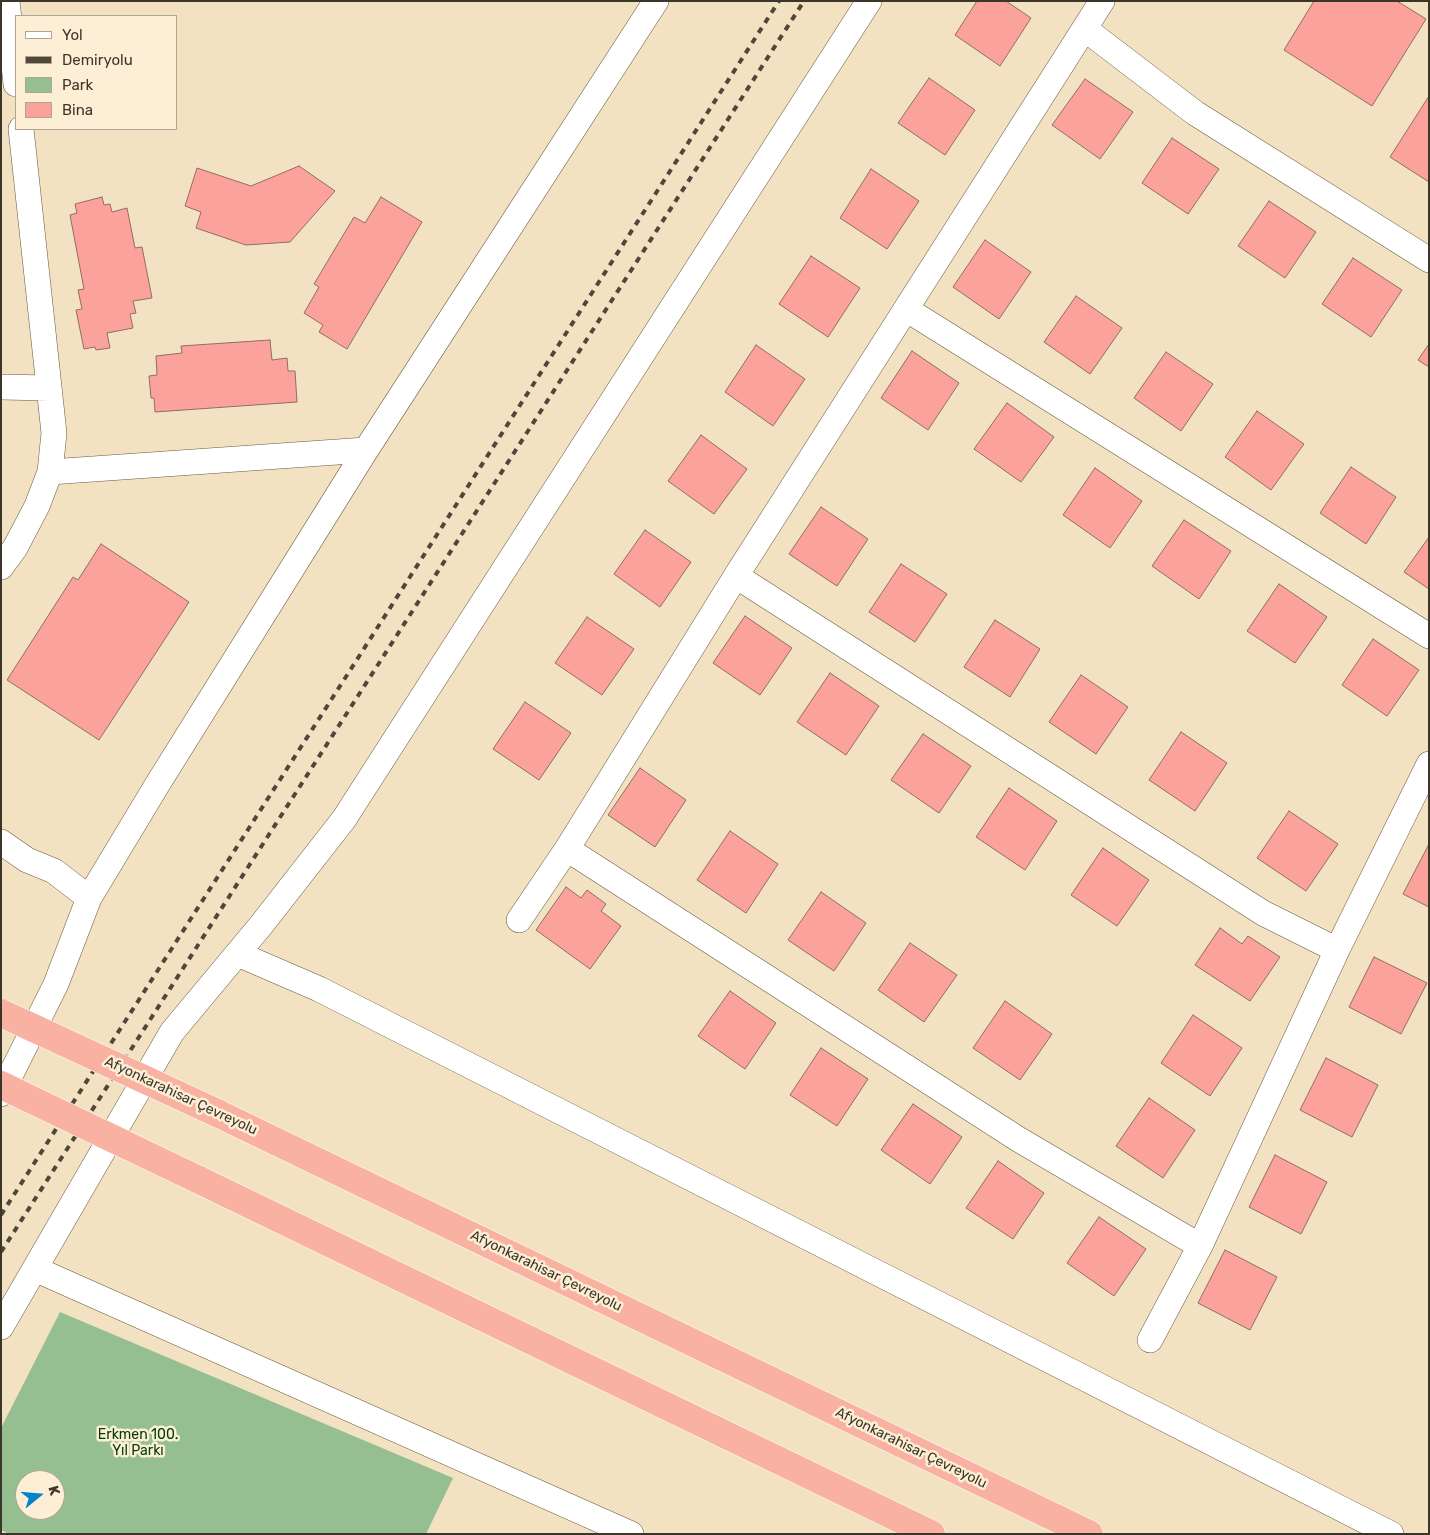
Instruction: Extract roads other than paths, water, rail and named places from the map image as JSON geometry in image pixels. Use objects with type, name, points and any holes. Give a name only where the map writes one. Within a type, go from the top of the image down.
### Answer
[{"type":"highway","name":"Afyonkarahisar Çevreyolu","points":[[1,1013],[217,1113],[1089,1534]]},
{"type":"highway","points":[[1,1085],[931,1534]]},
{"type":"street","points":[[7,1],[15,75]]},
{"type":"street","points":[[1,1327],[172,1032],[238,954],[344,819],[869,1]]},
{"type":"street","points":[[519,920],[567,849],[736,576],[1102,1]]},
{"type":"street","points":[[1,1094],[56,984],[89,898],[147,800],[366,450],[650,5]]},
{"type":"street","points":[[1085,29],[1195,113],[1429,260]]},
{"type":"street","points":[[1,567],[15,548],[36,506],[50,472],[54,433],[21,130]]},
{"type":"street","points":[[906,309],[1429,636]]},
{"type":"street","points":[[1,387],[49,388]]},
{"type":"street","points":[[50,472],[366,450]]},
{"type":"street","points":[[736,576],[1263,913],[1337,950]]},
{"type":"street","points":[[1150,1340],[1200,1246],[1337,950],[1429,764]]},
{"type":"street","points":[[1,842],[27,860],[54,871],[89,898]]},
{"type":"street","points":[[567,849],[1018,1139],[1200,1246]]},
{"type":"street","points":[[238,954],[319,989],[1391,1534]]},
{"type":"street","points":[[35,1269],[631,1534]]},
{"type":"railway","points":[[1,1215],[779,1]]},
{"type":"railway","points":[[1,1252],[804,1]]},
{"type":"park label","name":"Erkmen 100. Yıl Parkı","points":[[138,1444]]}]
